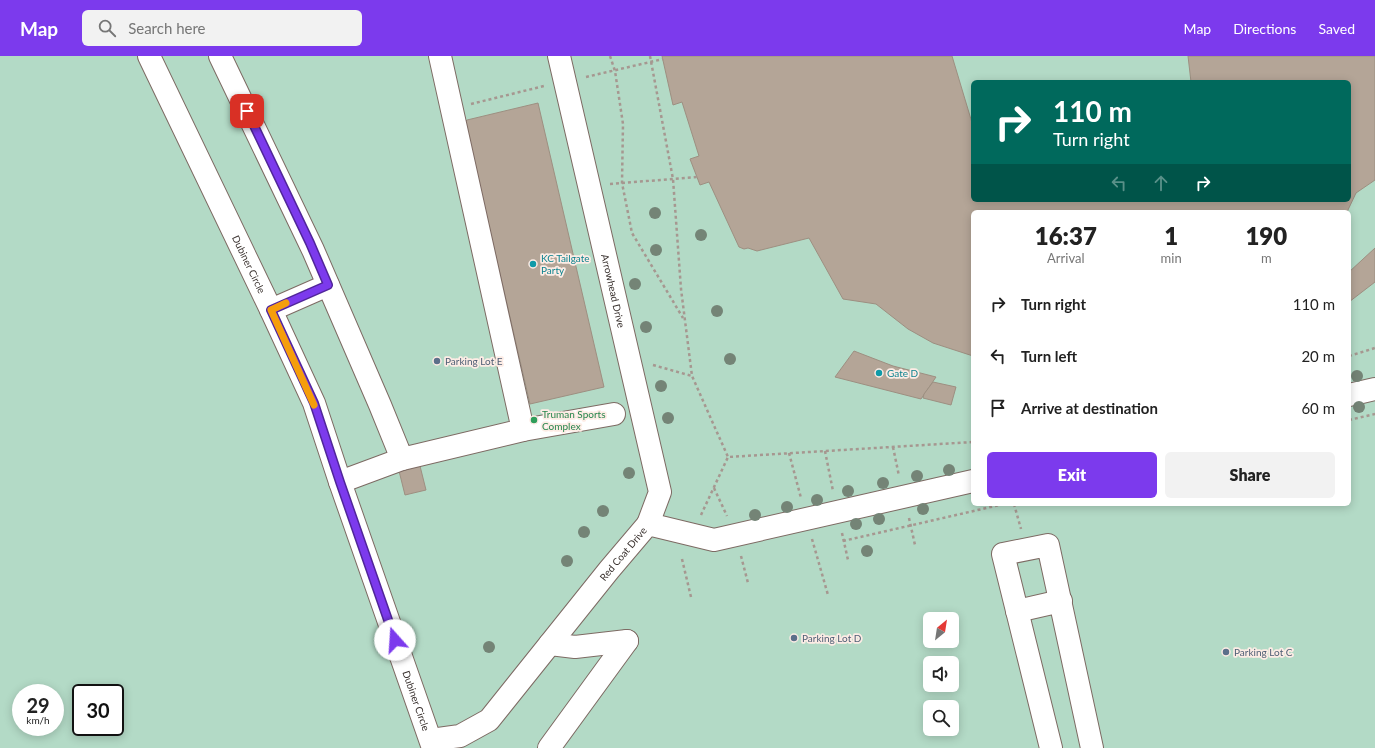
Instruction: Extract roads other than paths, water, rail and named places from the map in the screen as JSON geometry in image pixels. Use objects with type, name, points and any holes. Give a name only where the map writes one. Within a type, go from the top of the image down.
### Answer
[{"type":"street","name":"Dubiner Circle","points":[[149,56],[314,403],[340,482],[432,744]]},
{"type":"street","points":[[220,56],[310,243],[380,404],[402,459]]},
{"type":"street","points":[[440,56],[523,430]]},
{"type":"street","name":"Arrowhead Drive","points":[[559,56],[660,492],[648,524]]},
{"type":"street","points":[[271,310],[328,285]]},
{"type":"street","points":[[1351,395],[1375,389]]},
{"type":"street","points":[[340,482],[402,459],[523,430],[614,414]]},
{"type":"street","name":"Red Coat Drive","points":[[432,744],[460,736],[489,720],[609,570],[648,524],[714,540],[971,481]]},
{"type":"street","points":[[1051,748],[1003,554],[1048,545],[1092,748]]},
{"type":"street","points":[[1017,611],[1061,601]]},
{"type":"street","points":[[549,748],[627,641],[575,647],[550,644]]},
{"type":"place","name":"KC Tailgate Party","points":[[533,264]]},
{"type":"place","name":"Parking Lot E","points":[[437,361]]},
{"type":"place","name":"Gate D","points":[[879,373]]},
{"type":"place","name":"Truman Sports Complex","points":[[534,420]]},
{"type":"place","name":"Parking Lot D","points":[[794,638]]},
{"type":"place","name":"Parking Lot C","points":[[1226,652]]}]
